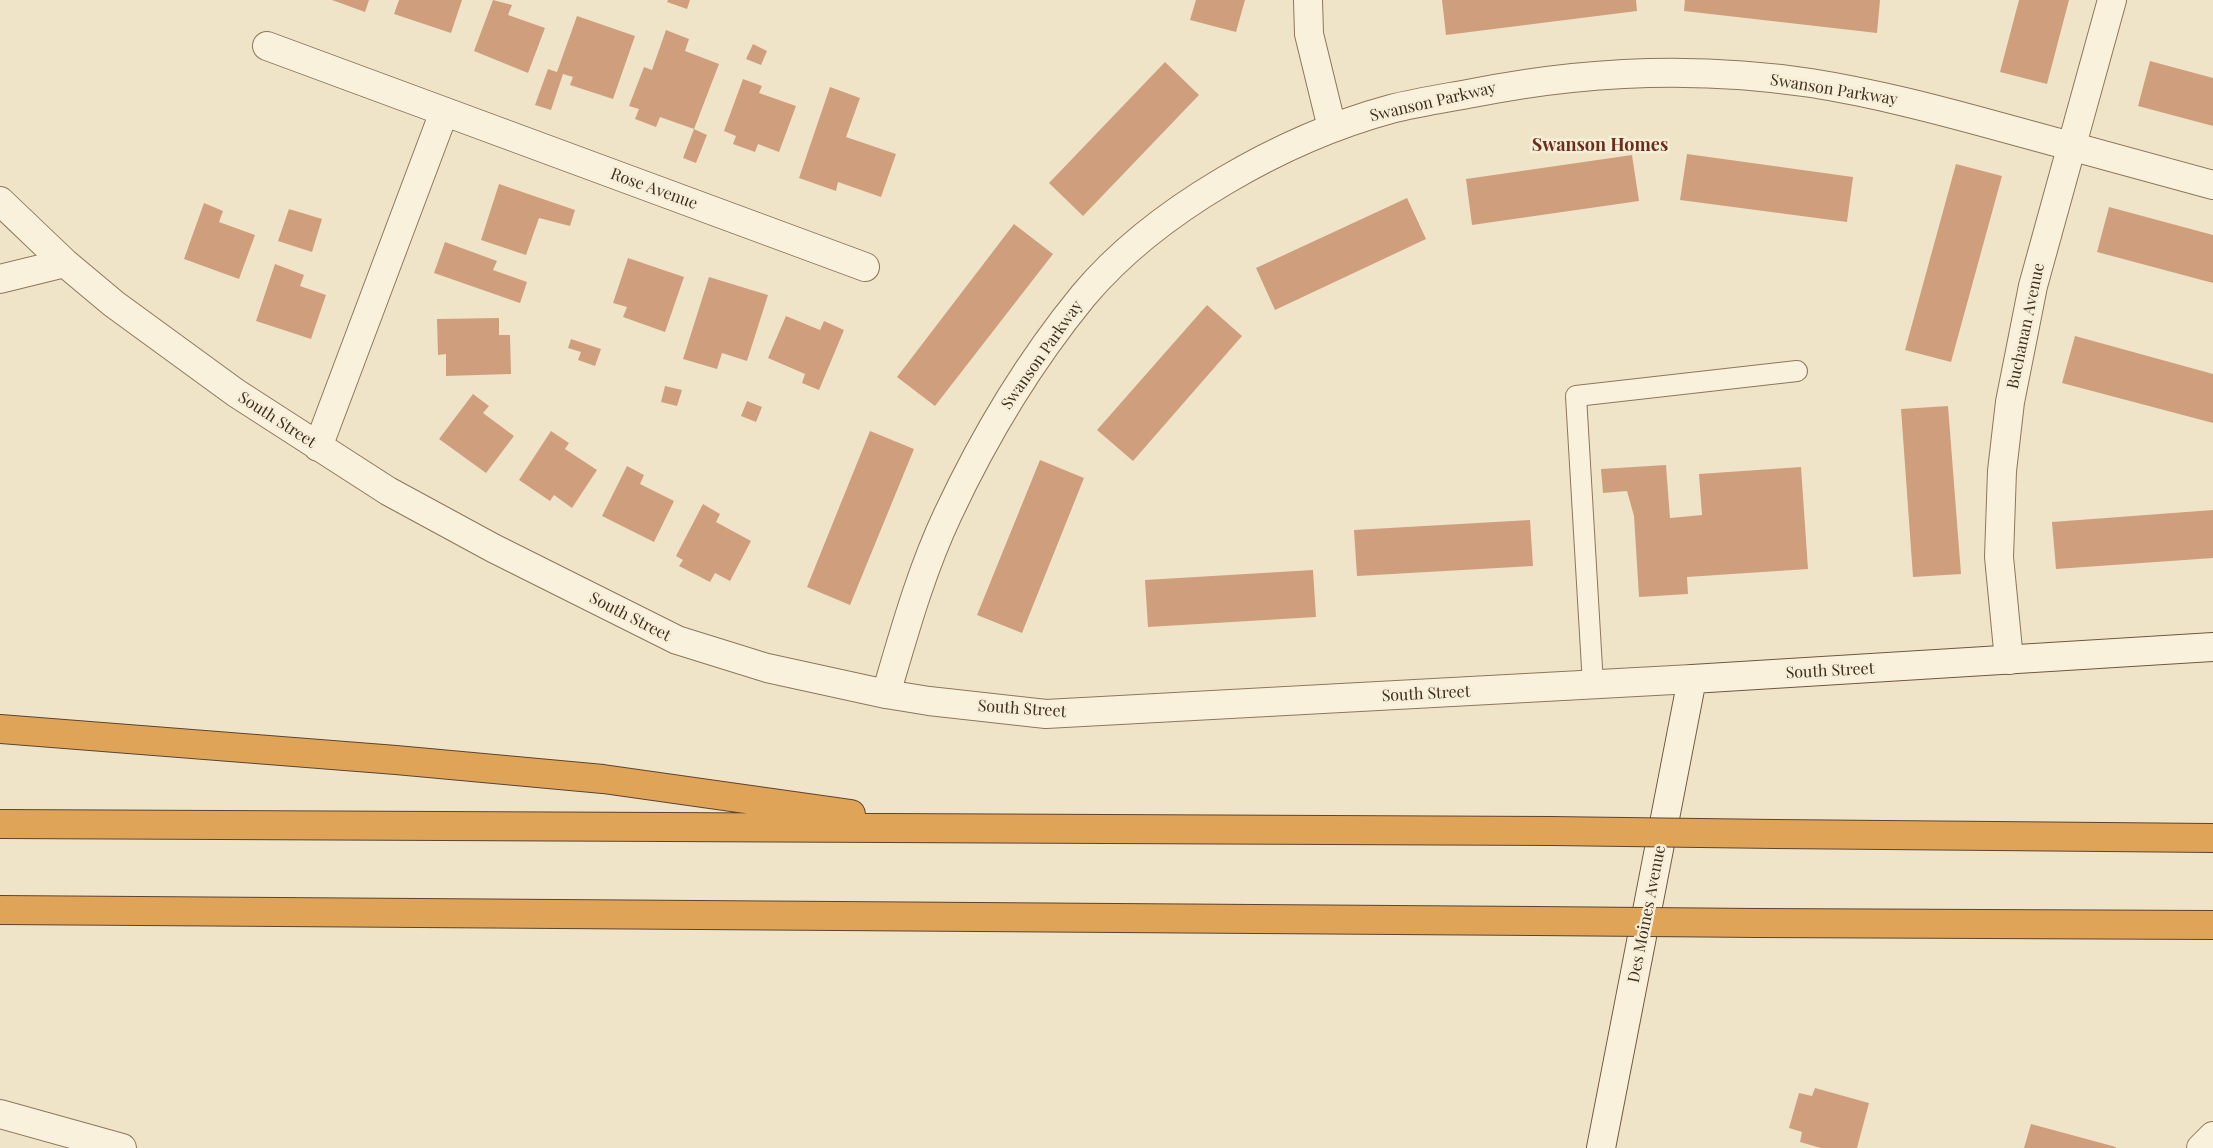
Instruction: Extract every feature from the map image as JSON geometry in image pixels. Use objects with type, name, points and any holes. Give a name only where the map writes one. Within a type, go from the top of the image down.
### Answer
[{"type":"highway","points":[[0,729],[396,760],[603,779],[961,829]]},
{"type":"highway","points":[[0,824],[1551,831],[2213,838]]},
{"type":"highway","points":[[0,910],[2213,925]]},
{"type":"street","points":[[1308,0],[1309,34],[1332,128]]},
{"type":"street","name":"Buchanan Avenue","points":[[2008,660],[1999,557],[2002,471],[2009,412],[2033,286],[2112,0]]},
{"type":"street","name":"Rose Avenue","points":[[267,46],[865,267]]},
{"type":"street","name":"Swanson Parkway","points":[[886,694],[912,604],[946,516],[989,433],[1040,353],[1085,294],[1128,251],[1188,204],[1252,164],[1332,128],[1392,108],[1523,83],[1618,74],[1714,74],[1809,83],[1902,101],[2213,185]]},
{"type":"street","points":[[318,447],[444,112]]},
{"type":"street","name":"South Street","points":[[0,201],[65,263],[114,304],[236,394],[388,491],[492,548],[677,640],[767,668],[886,694],[929,701],[1046,714],[1692,680],[2213,647]]},
{"type":"street","points":[[0,280],[65,263]]},
{"type":"street","name":"Des Moines Avenue","points":[[1602,1148],[1692,680]]},
{"type":"street","points":[[0,1114],[122,1148]]},
{"type":"street","points":[[2201,1148],[2213,1136]]},
{"type":"lane","points":[[1592,685],[1576,396],[1797,371]]},
{"type":"building","points":[[332,0],[369,0],[365,12]]},
{"type":"building","points":[[399,0],[462,0],[451,33],[394,14]]},
{"type":"building","points":[[493,0],[512,5],[508,15],[545,28],[528,73],[474,51]]},
{"type":"building","points":[[668,0],[690,0],[687,9],[667,2]]},
{"type":"building","points":[[1196,0],[1245,0],[1236,32],[1190,20]]},
{"type":"building","points":[[1442,0],[1636,0],[1637,11],[1446,35]]},
{"type":"building","points":[[1685,0],[1880,0],[1877,33],[1684,11]]},
{"type":"building","points":[[2019,0],[2069,0],[2047,84],[2000,72]]},
{"type":"building","points":[[577,16],[635,36],[613,99],[570,85],[573,77],[563,74],[551,110],[535,105],[548,69],[557,72]]},
{"type":"building","points":[[666,30],[689,39],[685,51],[719,64],[694,129],[660,117],[656,127],[635,119],[639,109],[629,106],[644,67],[652,70]]},
{"type":"building","points":[[753,44],[767,51],[761,65],[746,59]]},
{"type":"building","points":[[2150,61],[2213,78],[2213,126],[2138,106]]},
{"type":"building","points":[[1165,62],[1199,95],[1083,216],[1049,183]]},
{"type":"building","points":[[743,79],[762,86],[759,93],[796,106],[779,152],[758,144],[755,152],[733,144],[736,136],[724,131]]},
{"type":"building","points":[[830,87],[860,98],[846,137],[896,154],[881,197],[838,182],[836,191],[799,178]]},
{"type":"building","points":[[694,129],[707,135],[696,163],[683,158]]},
{"type":"building","points":[[1687,154],[1853,177],[1847,222],[1680,200]]},
{"type":"building","points":[[1632,155],[1639,201],[1472,225],[1466,179]]},
{"type":"building","points":[[1956,164],[2002,176],[1951,362],[1905,350]]},
{"type":"building","points":[[499,184],[575,210],[570,226],[539,218],[526,255],[481,240]]},
{"type":"building","points":[[1407,198],[1426,239],[1275,310],[1256,268]]},
{"type":"building","points":[[204,203],[223,211],[219,222],[255,235],[239,279],[184,259]]},
{"type":"building","points":[[2109,207],[2213,235],[2213,283],[2097,252]]},
{"type":"building","points":[[289,209],[322,219],[312,252],[278,241]]},
{"type":"building","points":[[1014,224],[1053,254],[935,406],[897,377]]},
{"type":"building","points":[[445,242],[497,261],[493,270],[527,282],[520,303],[434,273]]},
{"type":"building","points":[[628,258],[684,277],[665,332],[623,317],[627,307],[613,303]]},
{"type":"building","points":[[275,264],[304,275],[300,286],[326,295],[311,339],[256,321]]},
{"type":"building","points":[[709,277],[768,295],[747,361],[722,353],[717,369],[683,359]]},
{"type":"building","points":[[1207,305],[1242,336],[1133,461],[1097,430]]},
{"type":"building","points":[[786,316],[820,330],[824,321],[844,330],[819,390],[802,383],[805,374],[768,358]]},
{"type":"building","points":[[499,318],[499,335],[510,335],[511,374],[446,376],[446,354],[438,355],[437,319]]},
{"type":"building","points":[[2075,336],[2213,374],[2213,423],[2062,383]]},
{"type":"building","points":[[571,339],[601,349],[595,366],[578,360],[581,352],[568,348]]},
{"type":"building","points":[[665,386],[682,390],[677,406],[661,402]]},
{"type":"building","points":[[473,394],[489,406],[483,413],[514,436],[486,473],[439,439]]},
{"type":"building","points":[[747,401],[762,407],[756,422],[741,416]]},
{"type":"building","points":[[1948,406],[1961,574],[1913,577],[1901,409]]},
{"type":"building","points":[[551,431],[569,443],[565,449],[597,470],[572,508],[554,495],[550,501],[519,480]]},
{"type":"building","points":[[870,431],[914,449],[850,605],[807,587]]},
{"type":"building","points":[[1040,460],[1084,478],[1022,633],[977,615]]},
{"type":"building","points":[[1666,465],[1670,518],[1702,515],[1699,474],[1801,467],[1808,569],[1687,577],[1688,594],[1639,597],[1634,516],[1627,491],[1603,493],[1601,469]]},
{"type":"building","points":[[627,466],[644,475],[640,484],[674,501],[654,542],[602,516]]},
{"type":"building","points":[[703,504],[720,514],[716,522],[751,541],[730,581],[715,573],[710,582],[679,566],[683,560],[676,556]]},
{"type":"building","points":[[2213,510],[2213,558],[2056,569],[2052,522]]},
{"type":"building","points":[[1530,520],[1533,566],[1357,576],[1354,530]]},
{"type":"building","points":[[1313,570],[1316,617],[1148,627],[1145,580]]},
{"type":"building","points":[[1815,1088],[1869,1103],[1857,1148],[1821,1148],[1800,1142],[1802,1132],[1789,1128],[1799,1093],[1812,1096]]},
{"type":"building","points":[[2031,1124],[2116,1147],[2116,1148],[2024,1148]]},
{"type":"district","name":"Swanson Homes","points":[[1600,145]]}]
